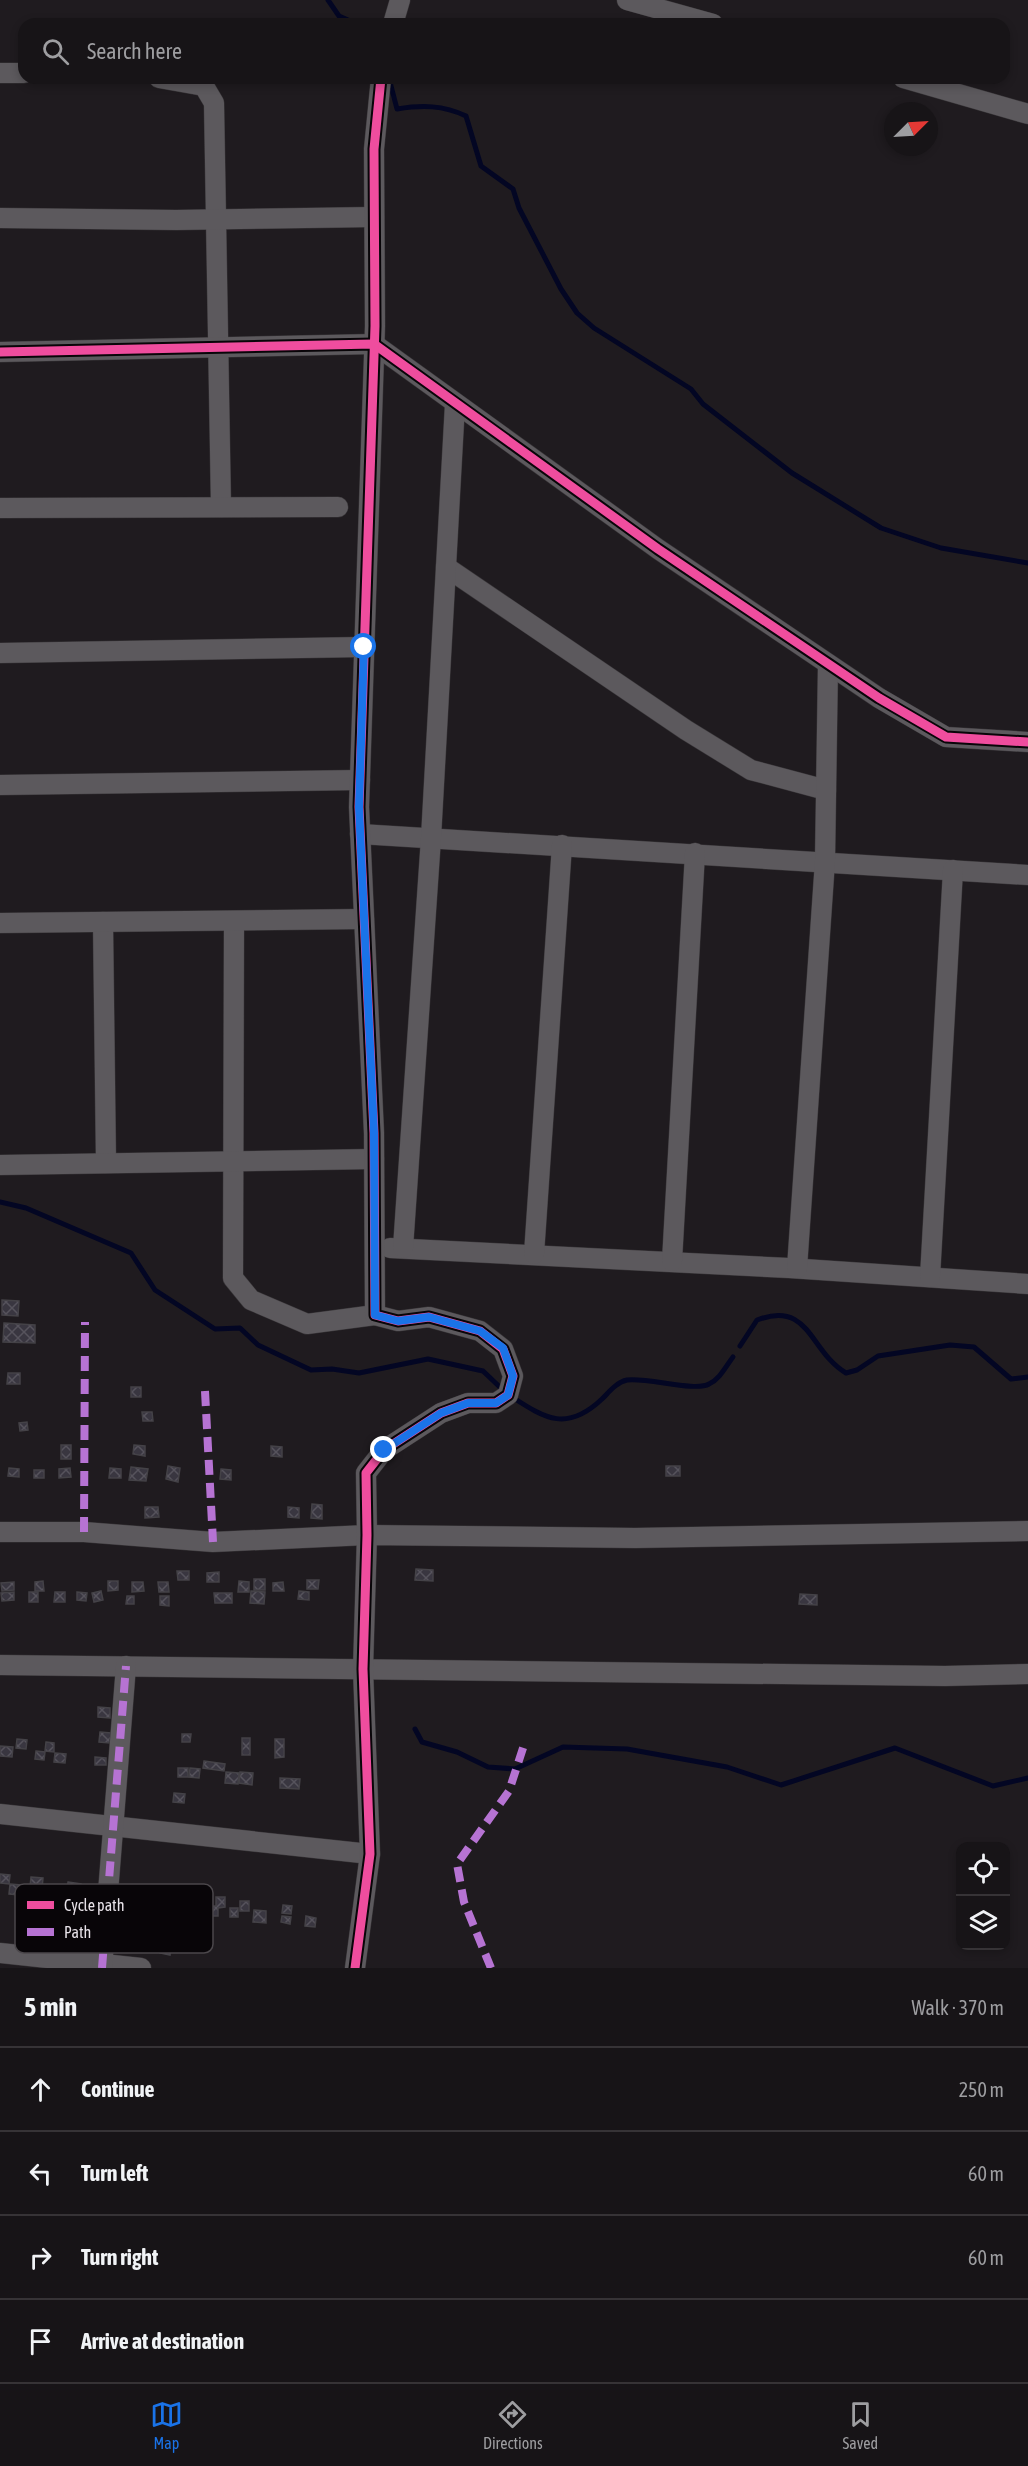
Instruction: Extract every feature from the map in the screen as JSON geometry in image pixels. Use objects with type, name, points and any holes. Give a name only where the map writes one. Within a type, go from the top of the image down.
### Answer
[{"type":"street","points":[[395,18],[400,0]]},
{"type":"street","points":[[627,0],[692,18]]},
{"type":"street","points":[[0,73],[18,73]]},
{"type":"street","points":[[189,84],[204,87],[214,103],[221,507]]},
{"type":"street","points":[[375,1315],[374,1159],[360,834],[360,780],[374,344],[374,149],[380,84]]},
{"type":"street","points":[[924,84],[1028,114]]},
{"type":"street","points":[[0,218],[374,217]]},
{"type":"street","points":[[0,352],[374,344],[658,549],[879,699],[946,737],[1028,742]]},
{"type":"street","points":[[403,1248],[431,838],[455,404]]},
{"type":"street","points":[[0,508],[338,507]]},
{"type":"street","points":[[446,567],[686,730],[751,770],[826,790]]},
{"type":"street","points":[[0,653],[364,647]]},
{"type":"street","points":[[797,1268],[825,861],[828,664]]},
{"type":"street","points":[[0,784],[360,780]]},
{"type":"street","points":[[360,834],[1028,875]]},
{"type":"street","points":[[534,1254],[562,845]]},
{"type":"street","points":[[672,1261],[695,853]]},
{"type":"street","points":[[930,1277],[954,870]]},
{"type":"street","points":[[0,922],[364,919]]},
{"type":"street","points":[[234,921],[233,1278],[251,1300],[307,1324],[375,1315],[398,1321],[429,1317],[480,1331],[503,1348],[513,1376],[508,1395],[496,1403],[468,1403],[441,1413],[384,1450],[366,1473],[367,1535],[363,1669],[370,1854],[355,1968]]},
{"type":"street","points":[[103,922],[105,1163]]},
{"type":"street","points":[[0,1165],[374,1159]]},
{"type":"street","points":[[375,1247],[797,1268],[1028,1284]]},
{"type":"street","points":[[0,1532],[84,1533],[213,1542],[367,1535],[635,1538],[1028,1531]]},
{"type":"street","points":[[0,1665],[945,1676],[1028,1674]]},
{"type":"street","points":[[110,1884],[126,1666]]},
{"type":"street","points":[[0,1814],[370,1854]]},
{"type":"street","points":[[0,1953],[102,1966],[141,1968]]},
{"type":"building","points":[[2,1300],[19,1301],[18,1316],[2,1315]]},
{"type":"building","points":[[4,1323],[35,1325],[35,1343],[3,1342]]},
{"type":"building","points":[[8,1373],[20,1373],[20,1384],[7,1384]]},
{"type":"building","points":[[131,1387],[141,1387],[141,1397],[131,1397]]},
{"type":"building","points":[[142,1412],[152,1412],[153,1421],[143,1421]]},
{"type":"building","points":[[27,1422],[28,1430],[20,1431],[19,1423]]},
{"type":"building","points":[[61,1445],[71,1445],[71,1459],[61,1459]]},
{"type":"building","points":[[134,1445],[145,1446],[145,1456],[133,1454]]},
{"type":"building","points":[[271,1446],[282,1447],[282,1457],[271,1456]]},
{"type":"building","points":[[168,1466],[180,1468],[178,1482],[166,1479]]},
{"type":"building","points":[[666,1466],[680,1466],[680,1476],[666,1476]]},
{"type":"building","points":[[131,1467],[148,1469],[146,1481],[129,1480]]},
{"type":"building","points":[[9,1468],[19,1469],[19,1477],[8,1476]]},
{"type":"building","points":[[70,1468],[71,1477],[59,1478],[59,1469]]},
{"type":"building","points":[[110,1468],[121,1469],[121,1478],[109,1478]]},
{"type":"building","points":[[221,1469],[231,1470],[231,1480],[220,1479]]},
{"type":"building","points":[[34,1470],[44,1470],[44,1478],[34,1478]]},
{"type":"building","points":[[312,1504],[322,1505],[322,1519],[311,1518]]},
{"type":"building","points":[[145,1507],[158,1507],[159,1517],[145,1518]]},
{"type":"building","points":[[288,1507],[299,1508],[299,1518],[288,1517]]},
{"type":"building","points":[[416,1569],[433,1570],[433,1581],[415,1580]]},
{"type":"building","points":[[177,1571],[189,1571],[189,1580],[178,1580]]},
{"type":"building","points":[[219,1572],[219,1582],[207,1582],[207,1573]]},
{"type":"building","points":[[254,1579],[265,1579],[265,1590],[254,1590]]},
{"type":"building","points":[[307,1580],[319,1580],[318,1589],[307,1589]]},
{"type":"building","points":[[43,1581],[44,1591],[35,1591],[35,1582]]},
{"type":"building","points":[[108,1581],[118,1581],[118,1590],[108,1591]]},
{"type":"building","points":[[239,1581],[249,1582],[249,1592],[238,1592]]},
{"type":"building","points":[[14,1582],[14,1590],[2,1591],[1,1583]]},
{"type":"building","points":[[132,1582],[143,1582],[144,1591],[132,1592]]},
{"type":"building","points":[[158,1582],[168,1582],[169,1592],[159,1592]]},
{"type":"building","points":[[283,1582],[284,1591],[273,1591],[273,1583]]},
{"type":"building","points":[[101,1591],[103,1600],[94,1602],[92,1593]]},
{"type":"building","points":[[251,1591],[265,1592],[264,1604],[250,1603]]},
{"type":"building","points":[[299,1591],[309,1592],[309,1600],[298,1599]]},
{"type":"building","points":[[14,1592],[14,1600],[2,1601],[1,1593]]},
{"type":"building","points":[[29,1592],[38,1592],[38,1602],[29,1602]]},
{"type":"building","points":[[55,1592],[65,1592],[65,1602],[54,1602]]},
{"type":"building","points":[[77,1592],[87,1593],[86,1601],[77,1600]]},
{"type":"building","points":[[214,1593],[232,1593],[232,1603],[215,1603]]},
{"type":"building","points":[[800,1594],[817,1595],[817,1605],[799,1604]]},
{"type":"building","points":[[127,1596],[134,1596],[134,1604],[126,1604]]},
{"type":"building","points":[[160,1596],[169,1596],[169,1606],[160,1605]]},
{"type":"building","points":[[98,1707],[110,1708],[110,1718],[98,1717]]},
{"type":"building","points":[[100,1732],[111,1733],[110,1743],[99,1742]]},
{"type":"building","points":[[182,1734],[191,1734],[190,1742],[182,1742]]},
{"type":"building","points":[[242,1738],[250,1738],[250,1755],[242,1755]]},
{"type":"building","points":[[17,1739],[27,1740],[26,1749],[16,1748]]},
{"type":"building","points":[[275,1739],[284,1739],[284,1757],[275,1758]]},
{"type":"building","points":[[46,1742],[54,1743],[54,1752],[45,1751]]},
{"type":"building","points":[[0,1746],[13,1747],[12,1757],[0,1756]]},
{"type":"building","points":[[36,1751],[45,1752],[44,1760],[35,1759]]},
{"type":"building","points":[[55,1753],[66,1754],[65,1763],[54,1762]]},
{"type":"building","points":[[95,1757],[106,1758],[106,1765],[95,1765]]},
{"type":"building","points":[[204,1761],[225,1764],[224,1771],[203,1768]]},
{"type":"building","points":[[178,1768],[188,1768],[188,1777],[178,1777]]},
{"type":"building","points":[[190,1768],[200,1769],[199,1778],[189,1777]]},
{"type":"building","points":[[226,1772],[239,1773],[238,1784],[225,1783]]},
{"type":"building","points":[[240,1772],[253,1773],[252,1785],[239,1783]]},
{"type":"building","points":[[280,1778],[300,1779],[299,1789],[280,1788]]},
{"type":"building","points":[[174,1793],[185,1794],[184,1803],[173,1802]]},
{"type":"building","points":[[0,1874],[10,1875],[9,1884],[0,1883]]},
{"type":"building","points":[[31,1877],[43,1878],[42,1884],[30,1884]]},
{"type":"building","points":[[10,1884],[15,1884],[15,1895],[9,1894]]},
{"type":"building","points":[[216,1897],[225,1897],[225,1907],[218,1908],[218,1916],[213,1916],[213,1906],[216,1906]]},
{"type":"building","points":[[240,1901],[249,1901],[249,1911],[240,1911]]},
{"type":"building","points":[[283,1905],[292,1906],[291,1914],[282,1913]]},
{"type":"building","points":[[230,1908],[238,1908],[238,1917],[230,1917]]},
{"type":"building","points":[[254,1910],[266,1911],[266,1923],[253,1922]]},
{"type":"building","points":[[282,1916],[291,1917],[290,1924],[281,1922]]},
{"type":"building","points":[[306,1916],[316,1918],[315,1927],[305,1926]]},
{"type":"waterway","points":[[328,0],[339,16],[344,18]]},
{"type":"waterway","points":[[391,84],[397,109],[432,107],[466,116],[481,166],[513,189],[519,208],[561,289],[577,313],[594,328],[691,389],[703,404],[792,473],[881,528],[941,548],[1028,563]]},
{"type":"waterway","points":[[0,1202],[26,1208],[131,1253],[155,1290],[215,1329],[240,1328],[258,1345],[311,1370],[332,1369],[359,1373],[428,1359],[483,1371],[505,1392]]},
{"type":"waterway","points":[[740,1346],[757,1320],[775,1316],[788,1317],[799,1322],[834,1364],[846,1373],[857,1370],[878,1356],[950,1345],[974,1347],[1011,1379],[1028,1377]]},
{"type":"waterway","points":[[512,1397],[546,1416],[567,1419],[578,1416],[589,1409],[617,1385],[627,1380],[693,1386],[709,1384],[720,1376],[733,1357]]},
{"type":"waterway","points":[[415,1729],[422,1742],[457,1752],[488,1767],[515,1769],[563,1747],[627,1749],[727,1767],[781,1785],[895,1748],[993,1786],[1028,1778]]},
{"type":"marked path","points":[[84,1532],[85,1322]]},
{"type":"marked path","points":[[205,1391],[213,1542]]},
{"type":"marked path","points":[[109,1884],[126,1666]]},
{"type":"marked path","points":[[491,1968],[464,1902],[457,1864],[509,1791],[525,1742]]},
{"type":"marked path","points":[[102,1968],[103,1953]]},
{"type":"cycle path","points":[[355,1968],[370,1854],[363,1669],[367,1535],[366,1473],[384,1450],[441,1413],[468,1403],[496,1403],[508,1395],[513,1376],[503,1349],[480,1331],[429,1317],[398,1321],[375,1315],[374,1133],[359,807],[375,326],[374,149],[380,84]]},
{"type":"cycle path","points":[[0,352],[374,344],[658,549],[879,698],[946,737],[1028,742]]},
{"type":"route","points":[[364,647],[359,807],[374,1133],[375,1315],[398,1321],[429,1317],[480,1331],[503,1348],[513,1376],[508,1395],[496,1403],[468,1403],[441,1413],[384,1450]]}]
